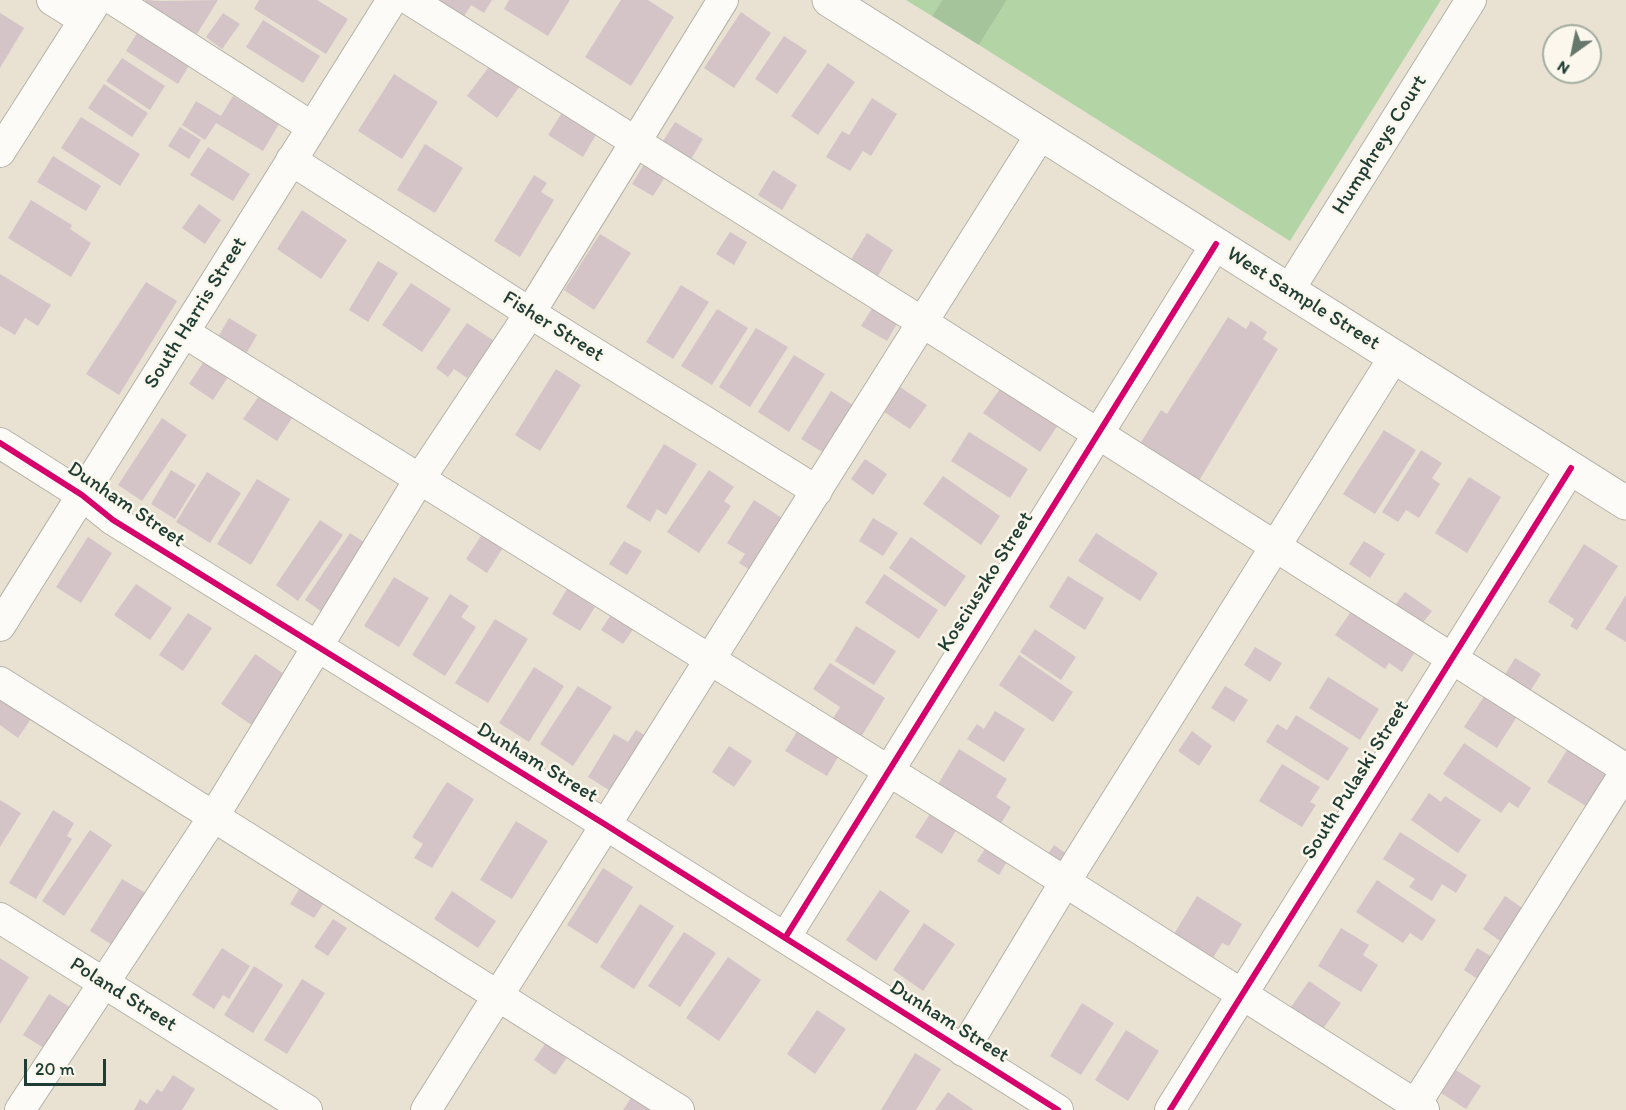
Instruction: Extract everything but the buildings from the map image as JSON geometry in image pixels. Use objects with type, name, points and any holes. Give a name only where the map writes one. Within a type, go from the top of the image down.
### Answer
[{"type":"main road","name":"West Sample Street","points":[[829,0],[1626,503]]},
{"type":"street","points":[[0,152],[90,10],[52,0]]},
{"type":"street","points":[[114,0],[312,127]]},
{"type":"street","points":[[20,1110],[214,816],[419,480],[530,313],[723,0]]},
{"type":"street","name":"Humphreys Court","points":[[1289,290],[1471,0]]},
{"type":"street","points":[[185,333],[711,659],[1065,882],[1417,1108],[1626,770],[922,322],[636,143],[391,2]]},
{"type":"street","name":"South Harris Street","points":[[0,626],[391,2]]},
{"type":"street","points":[[426,1110],[1041,134]]},
{"type":"street","name":"Fisher Street","points":[[291,160],[530,313],[817,491]]},
{"type":"street","name":"Kosciuszko Street","points":[[784,938],[1216,244]]},
{"type":"street","points":[[963,1051],[1065,882],[1394,357]]},
{"type":"street","name":"Dunham Street","points":[[0,443],[82,495],[113,520],[317,649],[606,825],[1058,1110]]},
{"type":"street","name":"South Pulaski Street","points":[[1170,1110],[1571,468]]},
{"type":"street","points":[[0,682],[372,918],[500,995],[679,1110]]},
{"type":"street","name":"Poland Street","points":[[0,918],[307,1110]]},
{"type":"green space","points":[[906,0],[942,0],[932,16]]},
{"type":"green space","points":[[942,0],[1007,0],[979,45],[932,16]]},
{"type":"green space","points":[[1007,0],[1441,0],[1290,241],[979,45]]},
{"type":"cycle path","points":[[785,938],[1216,244]]},
{"type":"cycle path","points":[[0,443],[82,495],[113,520],[606,825],[1058,1110]]},
{"type":"cycle path","points":[[1170,1110],[1571,468]]}]
